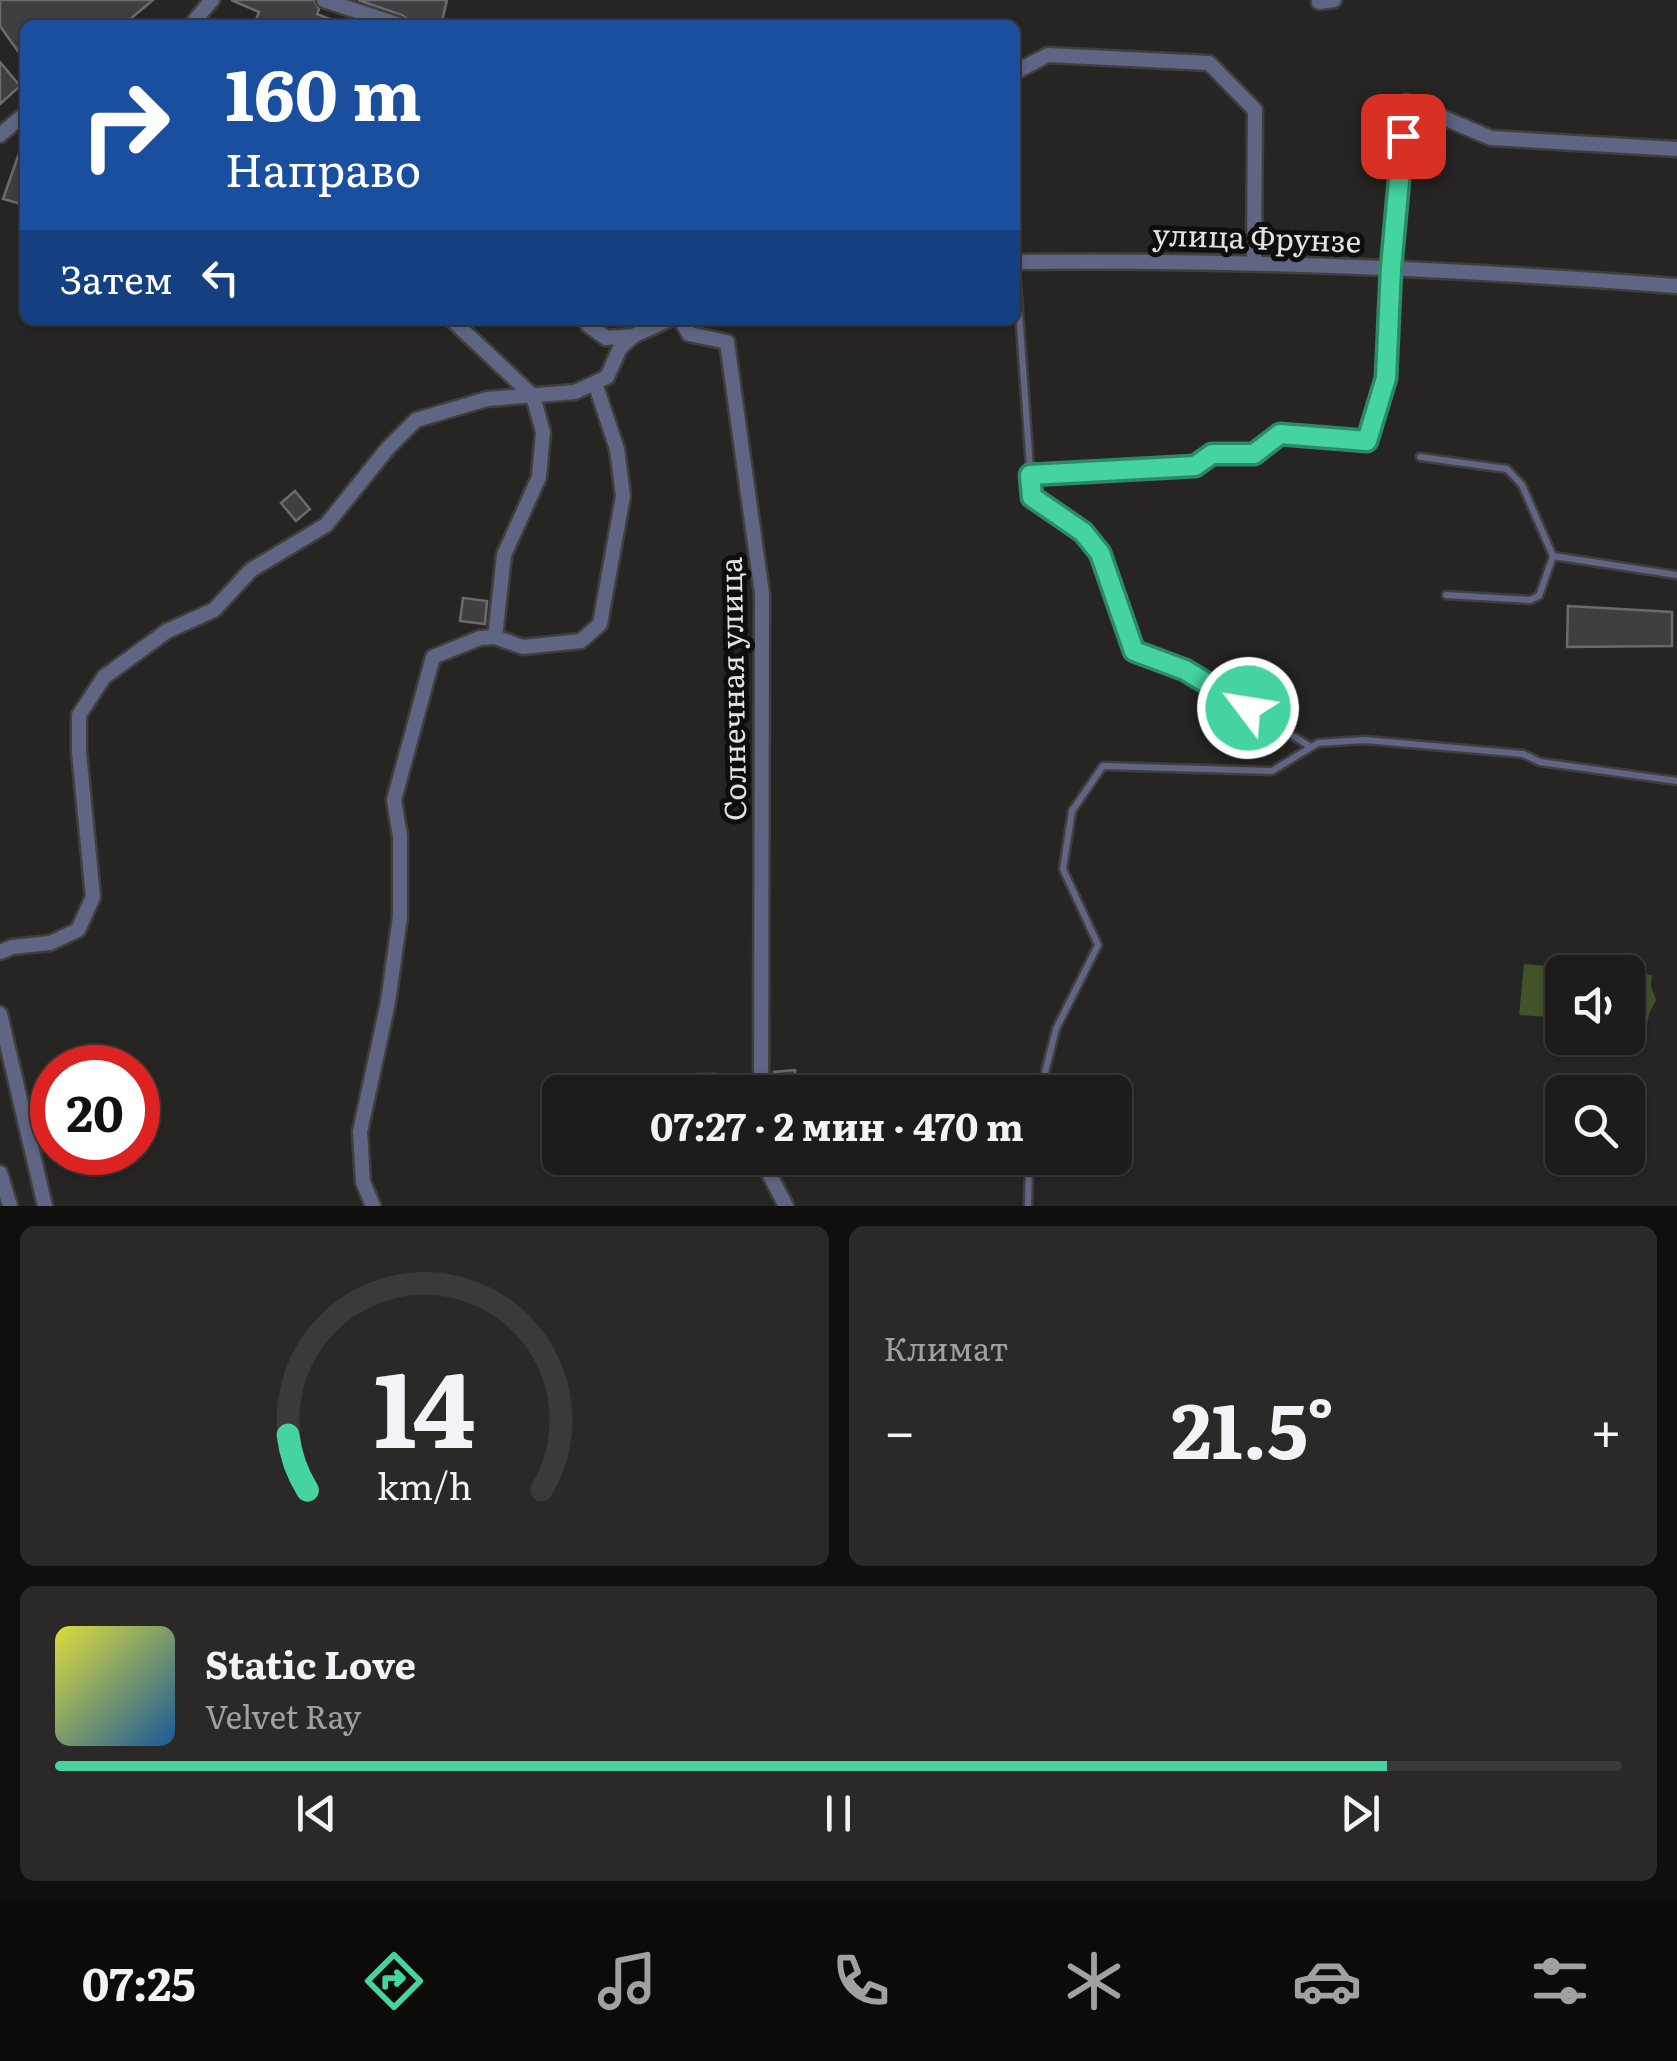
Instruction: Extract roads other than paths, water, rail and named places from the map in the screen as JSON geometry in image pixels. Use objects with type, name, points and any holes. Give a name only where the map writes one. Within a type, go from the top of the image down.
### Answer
[{"type":"street","points":[[195,20],[212,0]]},
{"type":"street","points":[[324,0],[384,20]]},
{"type":"street","points":[[1020,70],[1048,56],[1209,63],[1256,110],[1254,262]]},
{"type":"street","points":[[1406,102],[1491,138],[1677,149]]},
{"type":"street","points":[[0,135],[20,118]]},
{"type":"street","name":"улица Фрунзе","points":[[1020,262],[1254,262],[1677,286]]},
{"type":"street","points":[[457,325],[533,396],[543,432],[539,476],[504,555],[495,637]]},
{"type":"street","points":[[589,325],[606,338],[633,336]]},
{"type":"street","points":[[0,952],[50,942],[78,930],[92,897],[79,715],[104,677],[167,631],[214,610],[251,570],[326,525],[388,448],[416,420],[487,398],[575,392],[608,377],[620,348],[633,336],[657,325]]},
{"type":"street","name":"Солнечная улица","points":[[684,325],[689,334],[727,342],[762,594],[761,1075]]},
{"type":"street","points":[[373,1206],[362,1182],[360,1132],[388,1002],[400,917],[400,836],[394,800],[433,657],[480,638],[495,637],[523,647],[581,641],[600,624],[623,496],[617,448],[595,383]]},
{"type":"street","points":[[0,1014],[4,1050],[45,1206]]},
{"type":"street","points":[[0,1173],[10,1206]]},
{"type":"street","points":[[770,1175],[786,1206]]},
{"type":"lane","points":[[1030,475],[1195,466],[1212,454],[1254,454],[1280,434],[1367,441],[1386,378],[1406,102]]},
{"type":"lane","points":[[1019,325],[1032,497],[1083,532],[1100,553],[1134,651],[1185,670],[1311,747]]},
{"type":"lane","points":[[1420,457],[1508,469],[1522,485],[1553,556],[1540,596],[1530,600],[1446,595]]},
{"type":"lane","points":[[1553,556],[1677,575]]},
{"type":"lane","points":[[1044,1075],[1056,1030],[1098,946],[1063,869],[1072,811],[1103,766],[1272,772],[1318,743],[1365,740],[1523,754],[1540,762],[1677,781]]},
{"type":"lane","points":[[1028,1206],[1029,1175]]}]
